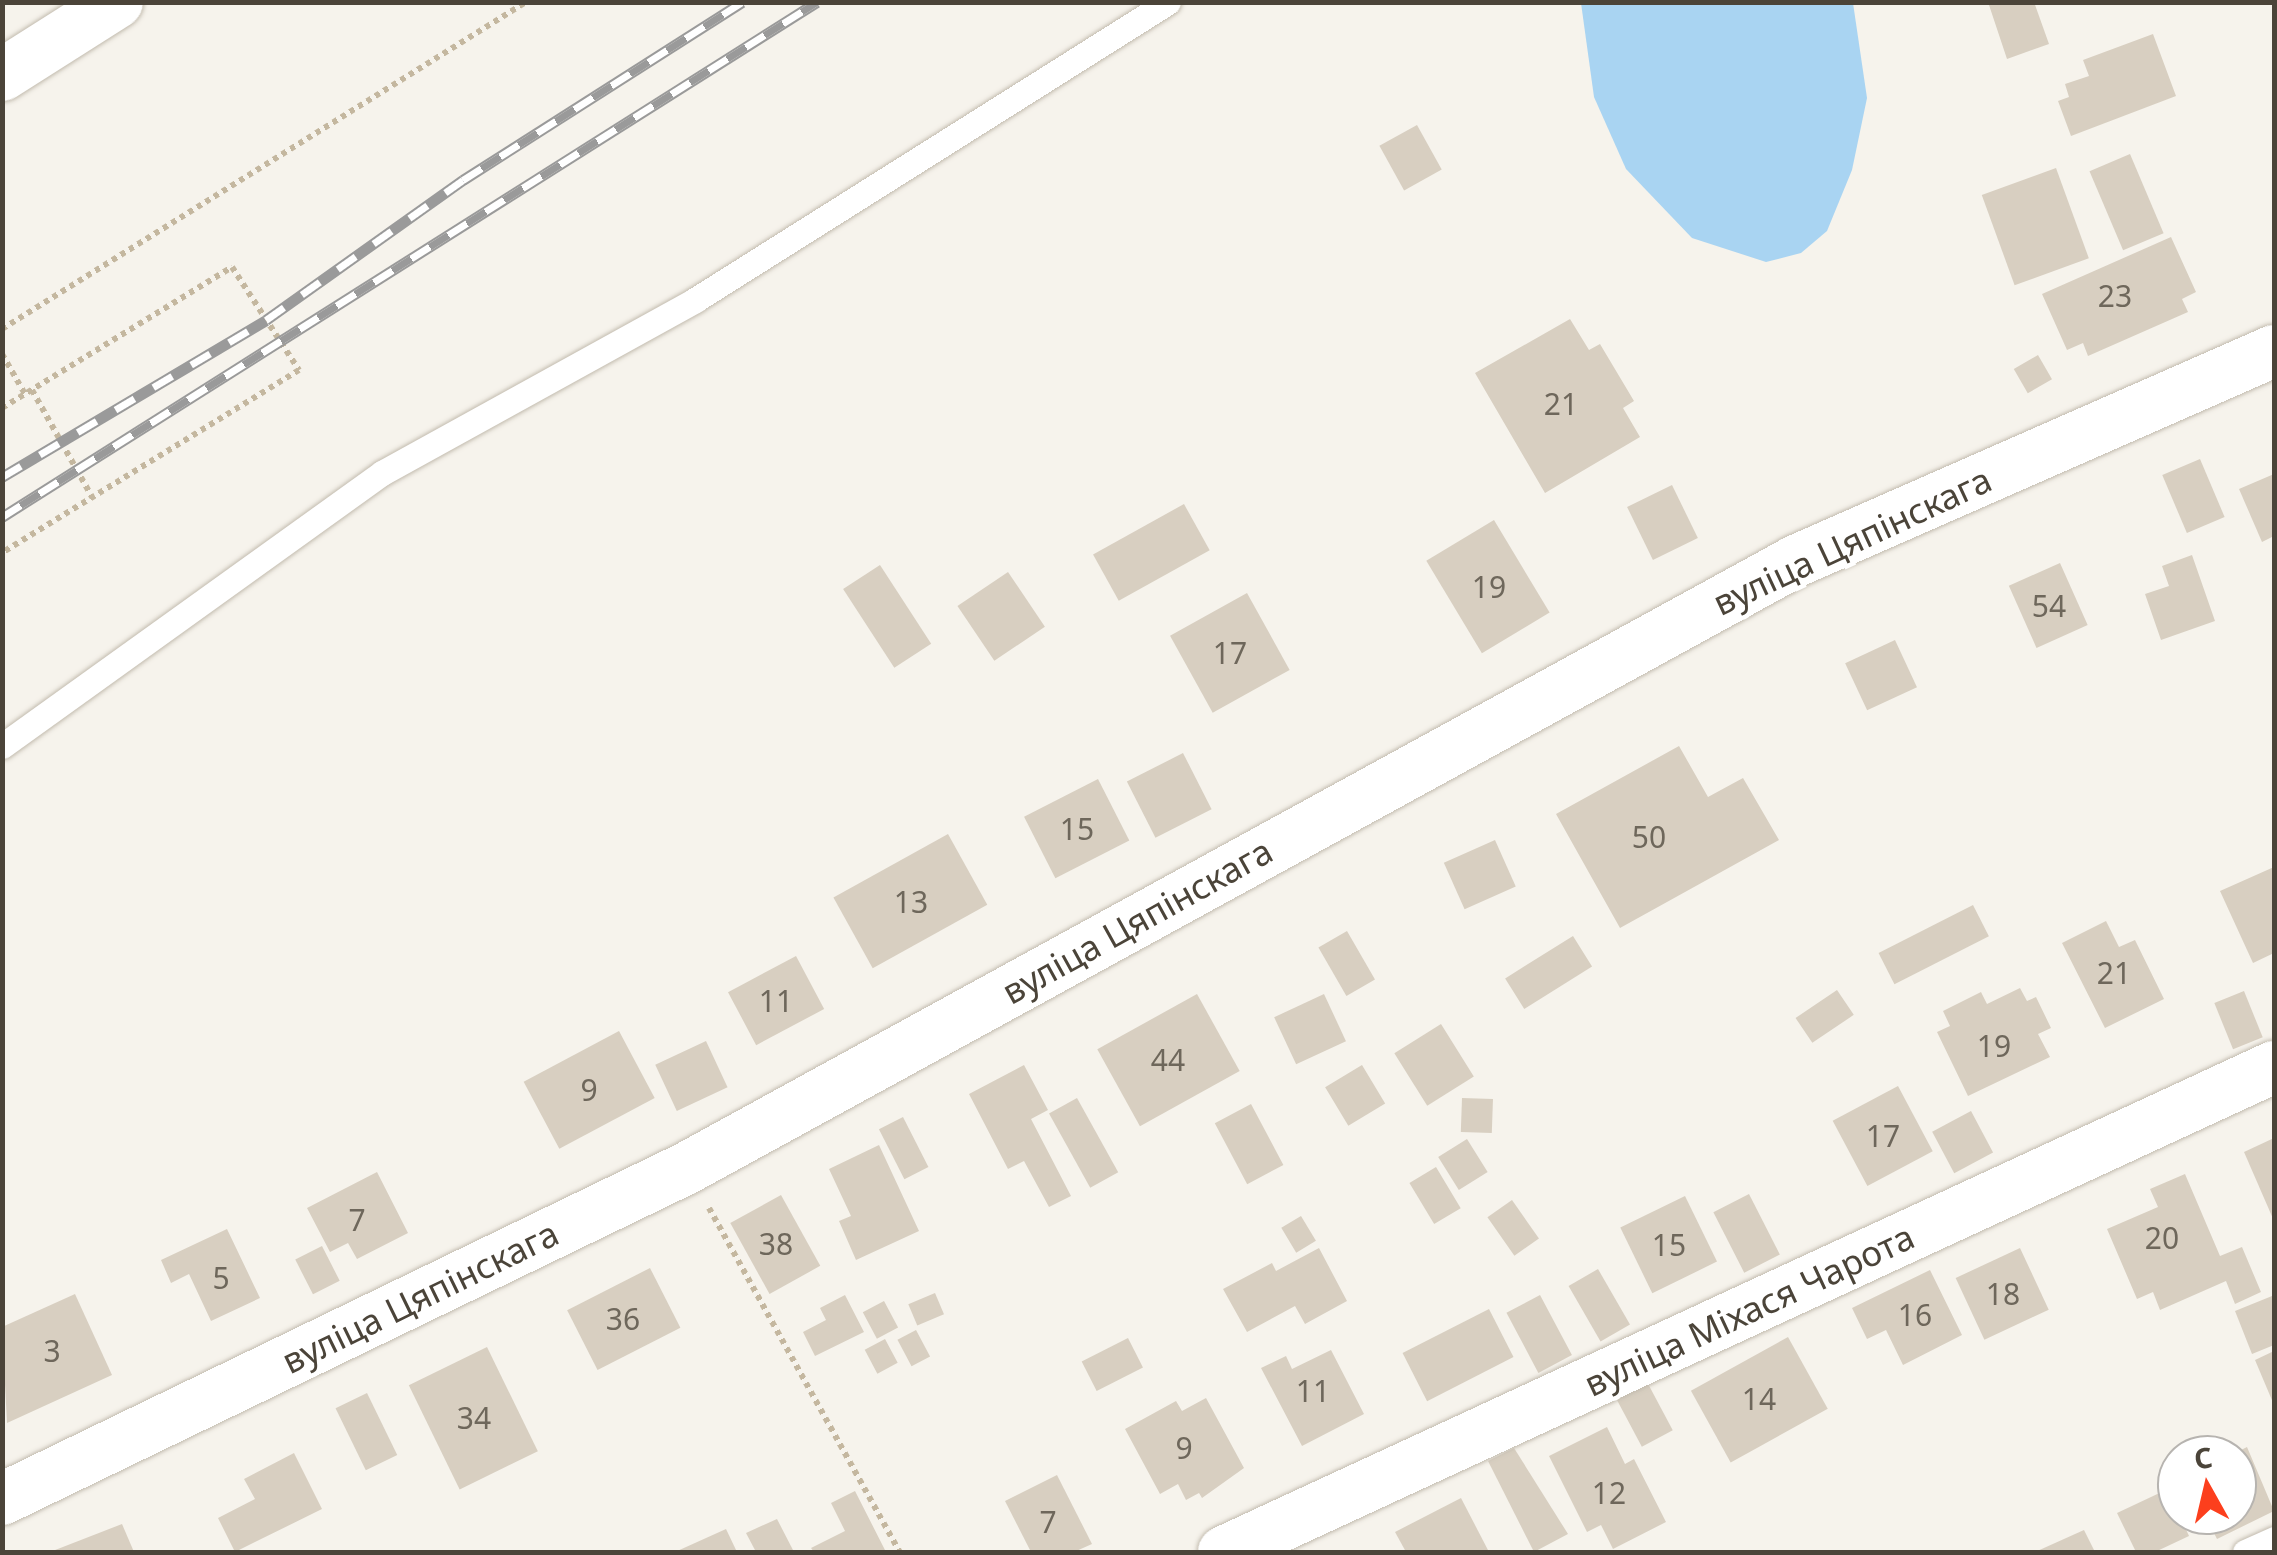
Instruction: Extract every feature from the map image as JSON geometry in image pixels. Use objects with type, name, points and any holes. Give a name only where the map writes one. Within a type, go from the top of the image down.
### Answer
[{"type":"street","points":[[2,75],[117,2]]},
{"type":"street","name":"вуліца Цяпінскага","points":[[2,1499],[687,1168],[1796,561],[2274,351]]},
{"type":"street","name":"вуліца Міхася Чарота","points":[[1224,1552],[2274,1067]]},
{"type":"lane","points":[[2,746],[382,472],[695,300],[1168,2]]},
{"type":"lane","points":[[2245,1552],[2274,1539]]},
{"type":"path","points":[[2,329],[526,2]]},
{"type":"path","points":[[2,408],[232,266],[299,370],[2,552]]},
{"type":"path","points":[[2,354],[92,497]]},
{"type":"path","points":[[687,1168],[900,1552]]},
{"type":"water","points":[[1581,3],[1853,3],[1867,98],[1852,170],[1827,231],[1801,253],[1766,262],[1692,238],[1626,169],[1594,97]]},
{"type":"building","points":[[1988,2],[2034,2],[2049,44],[2007,59]]},
{"type":"building","points":[[2153,34],[2176,96],[2071,136],[2058,101],[2069,97],[2065,84],[2089,76],[2083,60]]},
{"type":"building","points":[[1417,125],[1442,170],[1404,190],[1379,146]]},
{"type":"building","points":[[2130,154],[2164,233],[2123,250],[2089,171]]},
{"type":"building","points":[[2056,168],[2089,258],[2015,285],[1982,195]]},
{"type":"building","points":[[2171,237],[2196,292],[2182,299],[2188,312],[2088,356],[2083,343],[2067,350],[2042,294]]},
{"type":"building","points":[[1570,319],[1589,350],[1600,344],[1634,401],[1623,408],[1640,437],[1545,493],[1475,373]]},
{"type":"building","points":[[2038,355],[2052,379],[2028,393],[2014,369]]},
{"type":"building","points":[[2200,459],[2225,517],[2187,533],[2162,475]]},
{"type":"building","points":[[2274,474],[2274,536],[2262,542],[2239,489]]},
{"type":"building","points":[[1672,485],[1698,538],[1653,560],[1627,507]]},
{"type":"building","points":[[1184,504],[1210,550],[1119,601],[1093,554]]},
{"type":"building","points":[[1494,520],[1550,613],[1482,653],[1426,561]]},
{"type":"building","points":[[2192,555],[2215,621],[2161,640],[2145,594],[2169,586],[2162,566]]},
{"type":"building","points":[[2060,563],[2088,625],[2036,648],[2009,586]]},
{"type":"building","points":[[880,565],[931,644],[894,668],[843,589]]},
{"type":"building","points":[[1008,572],[1045,627],[994,661],[957,606]]},
{"type":"building","points":[[1247,593],[1290,670],[1213,713],[1170,636]]},
{"type":"building","points":[[1895,640],[1917,687],[1867,710],[1845,663]]},
{"type":"building","points":[[1679,746],[1708,797],[1743,778],[1779,840],[1620,928],[1556,814]]},
{"type":"building","points":[[1183,753],[1212,809],[1155,838],[1127,782]]},
{"type":"building","points":[[1098,779],[1129,840],[1055,878],[1024,817]]},
{"type":"building","points":[[948,834],[987,905],[873,968],[833,898]]},
{"type":"building","points":[[1495,840],[1516,887],[1465,909],[1444,863]]},
{"type":"building","points":[[2274,867],[2274,953],[2253,963],[2220,891]]},
{"type":"building","points":[[1973,905],[1989,936],[1894,984],[1879,953]]},
{"type":"building","points":[[2106,921],[2119,947],[2135,940],[2164,999],[2105,1028],[2062,943]]},
{"type":"building","points":[[1347,931],[1375,979],[1346,996],[1318,947]]},
{"type":"building","points":[[1573,936],[1592,967],[1524,1009],[1505,978]]},
{"type":"building","points":[[796,956],[824,1009],[756,1045],[728,992]]},
{"type":"building","points":[[2020,988],[2027,1001],[2036,997],[2051,1028],[2038,1034],[2050,1057],[1968,1096],[1937,1032],[1950,1026],[1943,1011],[1981,992],[1987,1004]]},
{"type":"building","points":[[1837,990],[1854,1015],[1812,1043],[1796,1018]]},
{"type":"building","points":[[2244,991],[2263,1037],[2233,1049],[2214,1003]]},
{"type":"building","points":[[1197,994],[1240,1071],[1140,1126],[1097,1049]]},
{"type":"building","points":[[1324,994],[1346,1041],[1296,1064],[1274,1017]]},
{"type":"building","points":[[1441,1024],[1474,1077],[1427,1106],[1394,1053]]},
{"type":"building","points":[[619,1031],[655,1098],[559,1149],[524,1082]]},
{"type":"building","points":[[706,1041],[728,1087],[677,1111],[655,1065]]},
{"type":"building","points":[[1024,1065],[1048,1110],[1031,1119],[1071,1196],[1049,1207],[1024,1161],[1008,1169],[969,1094]]},
{"type":"building","points":[[1362,1065],[1385,1104],[1348,1126],[1325,1087]]},
{"type":"building","points":[[1898,1086],[1933,1151],[1867,1186],[1833,1121]]},
{"type":"building","points":[[1077,1098],[1118,1172],[1090,1188],[1049,1114]]},
{"type":"building","points":[[1462,1098],[1493,1099],[1492,1133],[1461,1132]]},
{"type":"building","points":[[1251,1104],[1283,1165],[1247,1184],[1215,1123]]},
{"type":"building","points":[[1971,1111],[1993,1152],[1954,1173],[1932,1132]]},
{"type":"building","points":[[903,1117],[928,1167],[904,1179],[879,1129]]},
{"type":"building","points":[[2274,1138],[2274,1221],[2244,1152]]},
{"type":"building","points":[[1467,1139],[1488,1172],[1459,1190],[1438,1157]]},
{"type":"building","points":[[879,1145],[919,1231],[856,1260],[839,1221],[851,1216],[829,1169]]},
{"type":"building","points":[[1436,1167],[1461,1208],[1434,1224],[1409,1183]]},
{"type":"building","points":[[377,1172],[408,1233],[357,1259],[348,1243],[330,1252],[307,1208]]},
{"type":"building","points":[[2185,1174],[2220,1256],[2242,1247],[2261,1292],[2235,1304],[2226,1281],[2160,1310],[2153,1292],[2137,1299],[2107,1229],[2158,1207],[2150,1189]]},
{"type":"building","points":[[1749,1194],[1780,1255],[1744,1273],[1713,1212]]},
{"type":"building","points":[[781,1195],[820,1266],[770,1294],[730,1223]]},
{"type":"building","points":[[1685,1196],[1717,1262],[1652,1293],[1620,1228]]},
{"type":"building","points":[[1512,1200],[1539,1239],[1514,1256],[1487,1217]]},
{"type":"building","points":[[1301,1216],[1316,1241],[1296,1253],[1281,1228]]},
{"type":"building","points":[[227,1229],[260,1298],[211,1321],[189,1274],[171,1283],[161,1260]]},
{"type":"building","points":[[322,1246],[340,1281],[313,1294],[295,1260]]},
{"type":"building","points":[[1319,1248],[1347,1301],[1305,1324],[1295,1306],[1247,1332],[1223,1289],[1272,1263],[1276,1271]]},
{"type":"building","points":[[2020,1248],[2049,1310],[1984,1340],[1956,1278]]},
{"type":"building","points":[[650,1268],[680,1328],[598,1370],[567,1310]]},
{"type":"building","points":[[1598,1269],[1630,1324],[1601,1341],[1569,1286]]},
{"type":"building","points":[[1930,1270],[1962,1335],[1903,1365],[1886,1330],[1867,1339],[1852,1308]]},
{"type":"building","points":[[935,1293],[944,1314],[917,1326],[908,1304]]},
{"type":"building","points":[[75,1294],[112,1375],[7,1423],[2,1327]]},
{"type":"building","points":[[845,1295],[864,1332],[815,1356],[803,1332],[826,1320],[820,1308]]},
{"type":"building","points":[[1540,1295],[1572,1355],[1538,1373],[1506,1313]]},
{"type":"building","points":[[2272,1296],[2274,1345],[2252,1354],[2235,1311]]},
{"type":"building","points":[[884,1301],[898,1327],[877,1339],[863,1312]]},
{"type":"building","points":[[1489,1309],[1514,1357],[1427,1401],[1403,1353]]},
{"type":"building","points":[[916,1330],[930,1356],[912,1366],[897,1340]]},
{"type":"building","points":[[1788,1337],[1828,1409],[1731,1463],[1691,1391]]},
{"type":"building","points":[[1128,1338],[1143,1367],[1097,1391],[1082,1362]]},
{"type":"building","points":[[885,1339],[898,1363],[877,1374],[865,1350]]},
{"type":"building","points":[[487,1347],[538,1451],[460,1489],[409,1385]]},
{"type":"building","points":[[1331,1350],[1364,1414],[1302,1446],[1261,1368],[1286,1356],[1292,1369]]},
{"type":"building","points":[[2274,1351],[2274,1405],[2255,1360]]},
{"type":"building","points":[[1646,1380],[1673,1430],[1642,1447],[1615,1396]]},
{"type":"building","points":[[367,1393],[397,1455],[366,1470],[336,1408]]},
{"type":"building","points":[[1206,1398],[1244,1468],[1202,1498],[1199,1493],[1186,1500],[1178,1484],[1160,1494],[1125,1429],[1176,1401],[1182,1411]]},
{"type":"building","points":[[1607,1427],[1625,1464],[1634,1459],[1666,1522],[1613,1549],[1601,1525],[1587,1532],[1549,1456]]},
{"type":"building","points":[[1514,1448],[1568,1534],[1534,1552],[1488,1461]]},
{"type":"building","points":[[294,1453],[322,1509],[235,1552],[218,1518],[255,1499],[244,1479]]},
{"type":"building","points":[[2257,1471],[2274,1511],[2257,1519]]},
{"type":"building","points":[[1057,1475],[1092,1544],[1074,1552],[1031,1552],[1005,1501]]},
{"type":"building","points":[[855,1491],[886,1552],[814,1552],[811,1548],[845,1531],[831,1503]]},
{"type":"building","points":[[2157,1494],[2157,1535],[2189,1536],[2155,1552],[2136,1552],[2117,1513]]},
{"type":"building","points":[[1461,1498],[1489,1552],[1406,1552],[1395,1532]]},
{"type":"building","points":[[777,1519],[794,1552],[756,1552],[746,1533]]},
{"type":"building","points":[[122,1524],[134,1552],[50,1552]]},
{"type":"building","points":[[726,1529],[737,1552],[675,1552]]},
{"type":"building","points":[[2084,1530],[2095,1552],[2035,1552]]},
{"type":"railway","points":[[2,477],[266,320],[463,180],[742,2]]},
{"type":"railway","points":[[2,517],[817,2]]}]
